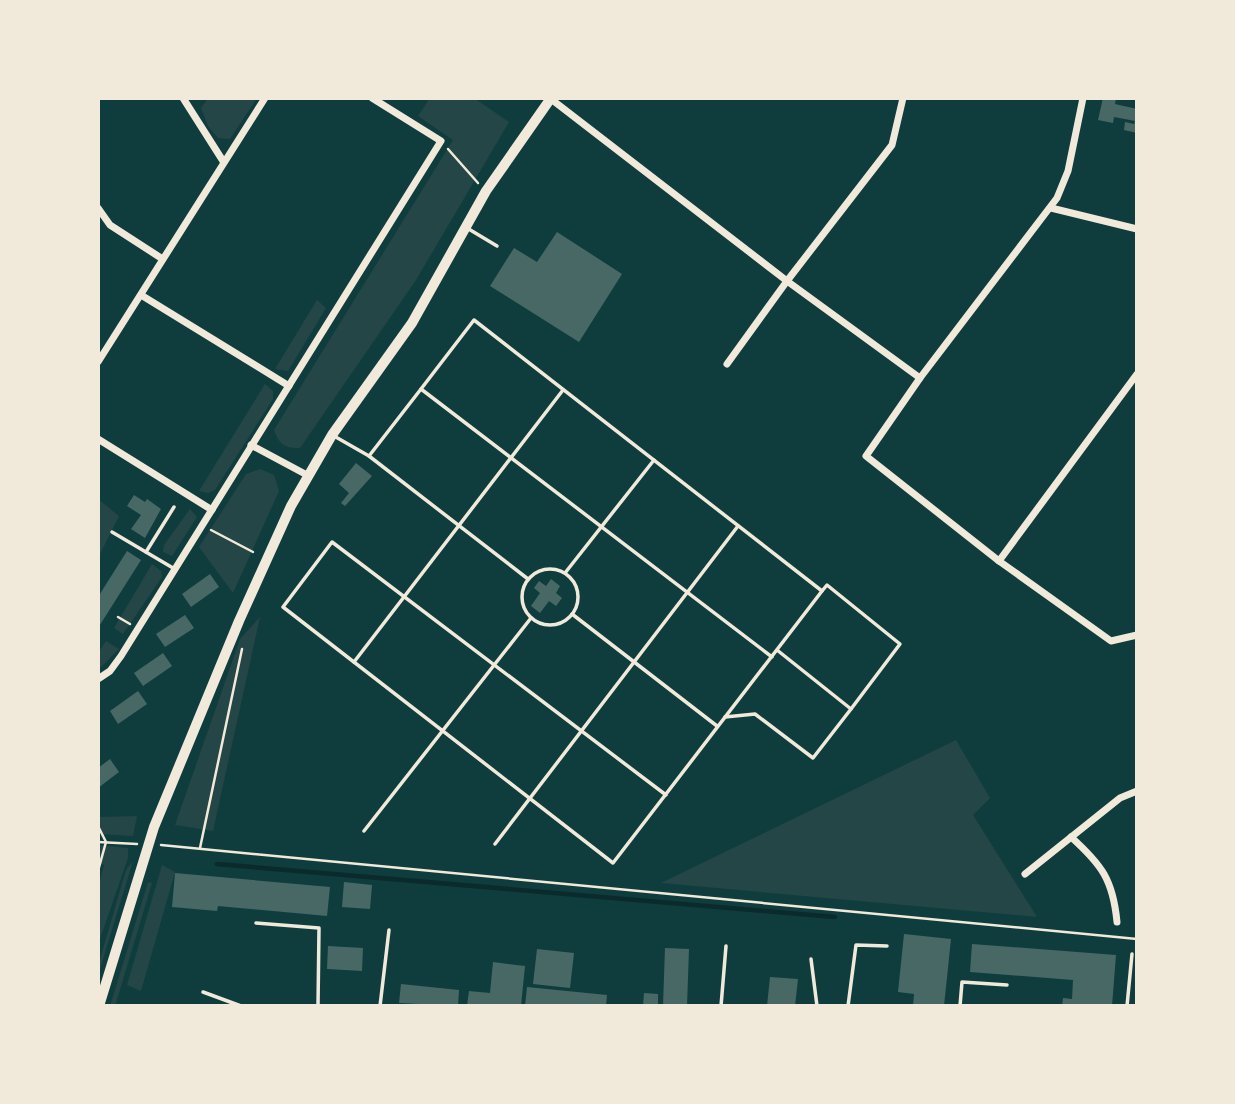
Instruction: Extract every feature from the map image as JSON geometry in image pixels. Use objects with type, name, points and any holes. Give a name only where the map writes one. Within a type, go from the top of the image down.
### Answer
[{"type":"street","points":[[98,361],[265,98]]},
{"type":"street","points":[[98,679],[110,671],[121,656],[441,141],[372,98]]},
{"type":"street","points":[[99,1006],[154,827],[239,621],[307,475],[332,435],[412,323],[486,191],[551,98],[787,281],[920,379]]},
{"type":"street","points":[[727,364],[892,145],[902,98]]},
{"type":"street","points":[[1083,98],[1068,171],[1051,208],[920,379],[866,456],[999,561],[1111,641],[1137,635]]},
{"type":"street","points":[[185,99],[223,162]]},
{"type":"street","points":[[98,208],[110,225],[161,258]]},
{"type":"street","points":[[1051,208],[1137,229]]},
{"type":"street","points":[[141,295],[289,386]]},
{"type":"street","points":[[999,561],[1137,374]]},
{"type":"street","points":[[98,439],[212,510]]},
{"type":"street","points":[[251,445],[307,475]]},
{"type":"street","points":[[1025,874],[1120,798],[1137,791]]},
{"type":"street","points":[[1071,837],[1099,862],[1114,894],[1117,922]]},
{"type":"lane","points":[[465,227],[497,246]]},
{"type":"lane","points":[[369,456],[474,320],[822,591]]},
{"type":"lane","points":[[421,389],[772,657]]},
{"type":"lane","points":[[354,662],[563,390]]},
{"type":"lane","points":[[332,435],[369,456],[528,579]]},
{"type":"lane","points":[[565,573],[654,460]]},
{"type":"lane","points":[[146,552],[174,507]]},
{"type":"lane","points":[[495,844],[738,526]]},
{"type":"lane","points":[[112,532],[175,569]]},
{"type":"lane","points":[[666,795],[332,542],[283,607],[528,800],[613,863],[666,795],[827,585],[900,644],[813,758],[755,714],[726,717]]},
{"type":"lane","points":[[556,569],[565,573],[576,586],[578,600],[572,614],[560,623],[544,625],[530,618],[523,607],[522,599],[522,591],[528,579],[541,570],[556,569]]},
{"type":"lane","points":[[572,614],[718,727]]},
{"type":"lane","points":[[364,831],[530,618]]},
{"type":"lane","points":[[777,650],[851,709]]},
{"type":"lane","points":[[256,923],[319,928],[318,1006]]},
{"type":"lane","points":[[380,1006],[389,930]]},
{"type":"lane","points":[[848,1006],[856,945],[887,946]]},
{"type":"lane","points":[[721,1006],[726,946]]},
{"type":"lane","points":[[1127,1006],[1132,954]]},
{"type":"lane","points":[[811,959],[817,1006]]},
{"type":"lane","points":[[960,1006],[962,982],[1007,985]]},
{"type":"lane","points":[[203,992],[241,1006]]},
{"type":"path","points":[[441,141],[486,191]]},
{"type":"path","points":[[208,529],[253,552]]},
{"type":"path","points":[[118,617],[131,624]]},
{"type":"path","points":[[244,637],[200,848],[1137,939]]},
{"type":"path","points":[[98,826],[106,842],[98,871]]},
{"type":"shaded area","points":[[208,98],[257,98],[230,139],[218,138],[208,126],[201,108]]},
{"type":"shaded area","points":[[430,98],[474,98],[509,122],[416,280],[300,448],[290,448],[280,442],[274,430],[453,140],[418,116]]},
{"type":"shaded area","points":[[317,300],[326,308],[288,371],[275,369]]},
{"type":"shaded area","points":[[265,384],[273,391],[273,399],[215,490],[208,493],[199,491]]},
{"type":"shaded area","points":[[260,469],[274,475],[279,491],[233,593],[199,547],[246,474]]},
{"type":"shaded area","points":[[98,499],[119,516],[98,558]]},
{"type":"shaded area","points":[[190,509],[197,517],[172,556],[163,552],[164,545]]},
{"type":"shaded area","points":[[152,564],[161,571],[162,577],[123,634],[114,628]]},
{"type":"shaded area","points":[[260,617],[213,831],[175,825],[240,639]]},
{"type":"shaded area","points":[[106,641],[119,649],[98,670],[98,653]]},
{"type":"shaded area","points":[[956,740],[990,798],[973,815],[1037,917],[661,883]]},
{"type":"shaded area","points":[[137,816],[133,836],[98,834],[98,817]]},
{"type":"shaded area","points":[[98,845],[128,848],[128,858],[98,945],[98,888],[104,865],[98,863]]},
{"type":"shaded area","points":[[133,861],[98,975],[98,966],[126,870]]},
{"type":"shaded area","points":[[162,865],[175,872],[141,991],[127,985]]},
{"type":"shaded area","points":[[148,882],[152,883],[119,993],[115,1006],[110,1006]]},
{"type":"building","points":[[1103,98],[1116,98],[1115,104],[1137,109],[1137,133],[1124,130],[1125,122],[1134,124],[1135,121],[1114,117],[1113,123],[1098,120]]},
{"type":"building","points":[[557,232],[622,274],[579,342],[490,286],[514,248],[537,262]]},
{"type":"building","points":[[356,463],[372,476],[345,506],[341,503],[349,493],[339,484]]},
{"type":"building","points":[[134,495],[145,502],[147,499],[161,509],[145,538],[131,529],[141,515],[127,506]]},
{"type":"building","points":[[127,551],[141,560],[98,628],[98,597]]},
{"type":"building","points":[[210,574],[219,587],[191,607],[182,594]]},
{"type":"building","points":[[551,579],[560,586],[556,593],[562,598],[556,606],[549,601],[540,613],[531,606],[540,593],[534,588],[539,581],[546,586]]},
{"type":"building","points":[[185,615],[194,628],[165,647],[156,634]]},
{"type":"building","points":[[163,653],[172,666],[143,686],[134,673]]},
{"type":"building","points":[[138,691],[147,704],[118,724],[110,711]]},
{"type":"building","points":[[110,759],[119,772],[98,788],[98,768]]},
{"type":"building","points":[[175,873],[330,887],[327,916],[218,906],[217,911],[172,907]]},
{"type":"building","points":[[344,882],[372,885],[370,909],[342,907]]},
{"type":"building","points":[[904,934],[951,939],[944,1006],[913,1006],[914,994],[898,992]]},
{"type":"building","points":[[972,944],[1116,955],[1112,1006],[1062,1006],[1063,998],[1072,999],[1073,980],[970,972]]},
{"type":"building","points":[[328,946],[363,948],[362,971],[327,969]]},
{"type":"building","points":[[665,948],[689,949],[687,1006],[663,1006]]},
{"type":"building","points":[[537,949],[574,953],[570,988],[533,984]]},
{"type":"building","points":[[493,962],[525,966],[521,1006],[467,1006],[469,991],[490,993]]},
{"type":"building","points":[[770,977],[798,979],[795,1006],[767,1006]]},
{"type":"building","points":[[401,984],[459,990],[458,1006],[399,1003]]},
{"type":"building","points":[[527,987],[607,995],[606,1006],[525,1006]]},
{"type":"building","points":[[644,993],[658,994],[658,1006],[643,1006]]},
{"type":"waterway","points":[[217,864],[835,917]]}]
